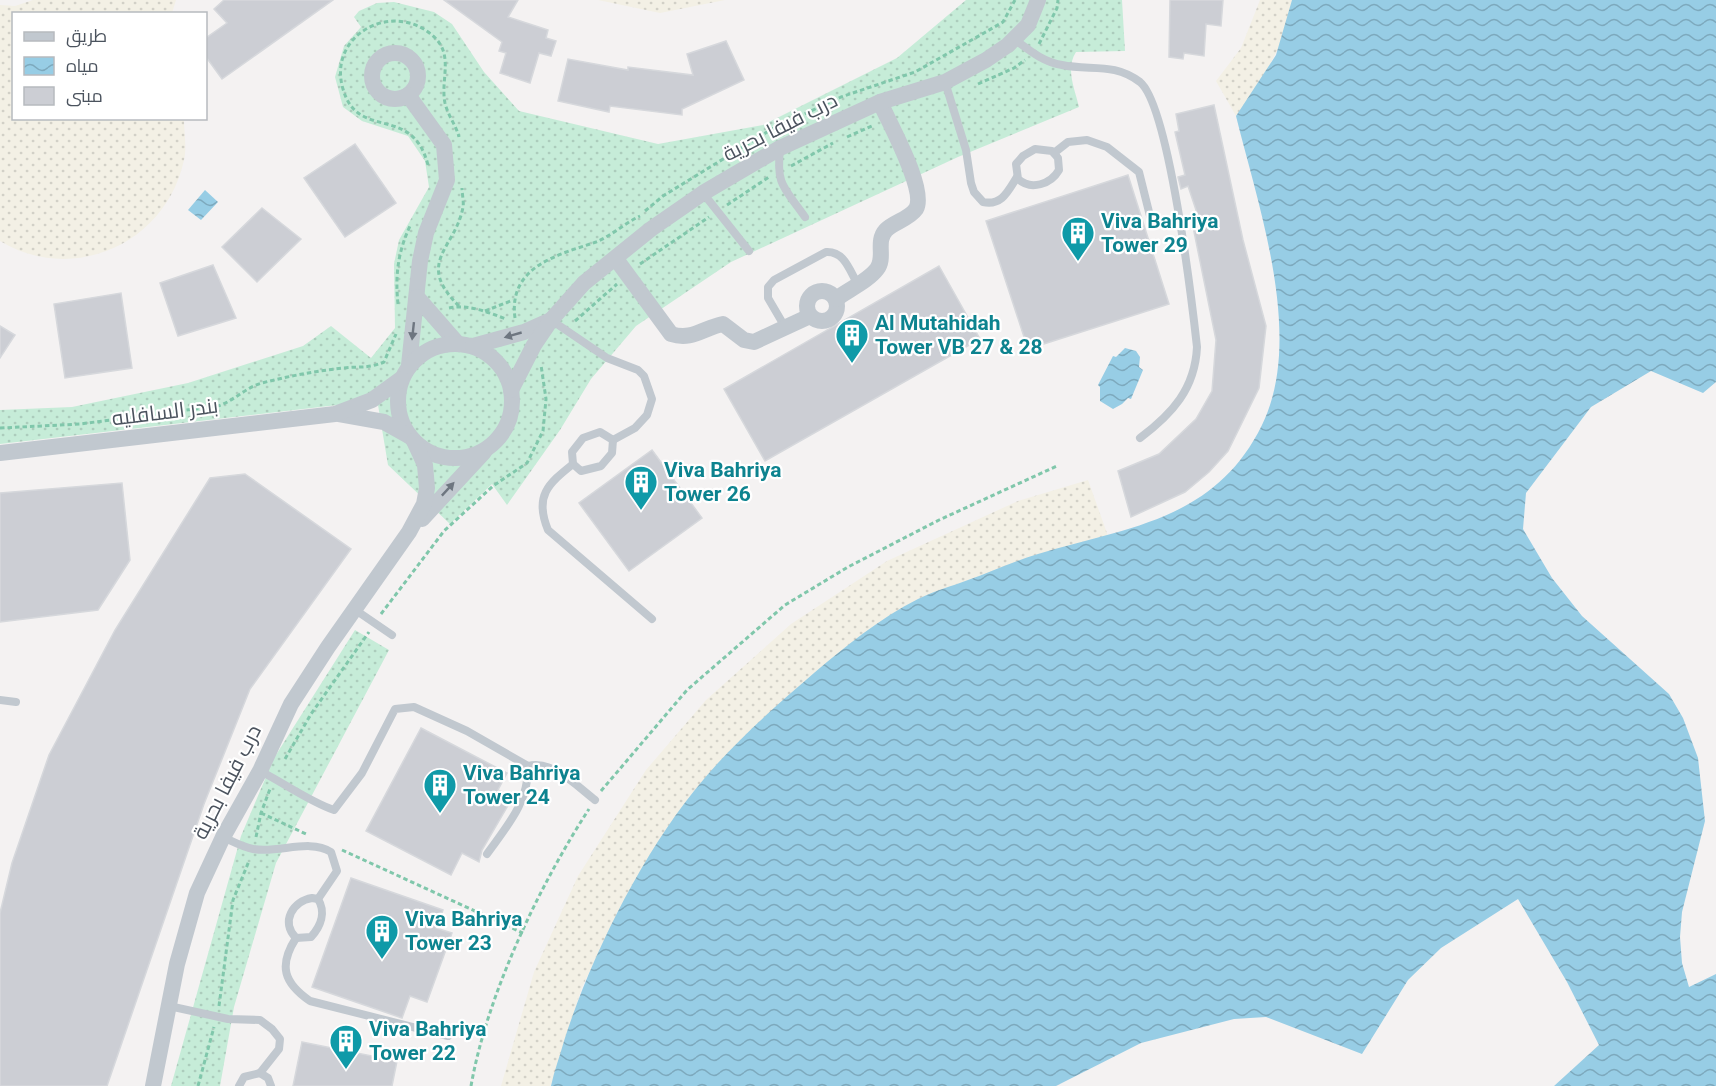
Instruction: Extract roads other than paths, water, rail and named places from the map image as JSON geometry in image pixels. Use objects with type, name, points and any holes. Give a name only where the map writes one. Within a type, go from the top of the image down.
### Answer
[{"type":"street","name":"درب فيفا بحرية","points":[[511,390],[529,339],[551,320],[584,283],[651,229],[703,193],[780,148],[880,102],[947,89],[1001,51],[1014,39],[1034,15],[1038,0]]},
{"type":"street","points":[[408,95],[444,145],[447,162],[446,189],[426,233],[420,261],[417,297],[407,317],[405,372],[398,408],[411,439],[433,454],[455,458],[478,453],[496,441],[508,422],[511,390],[506,374],[495,360],[466,345],[417,297]]},
{"type":"street","points":[[836,299],[877,269],[881,257],[880,243],[886,230],[915,210],[920,199],[914,177],[880,102]]},
{"type":"street","points":[[616,259],[671,334],[682,338],[694,336],[708,327],[723,324],[744,340],[754,342],[810,316]]},
{"type":"street","points":[[821,290],[830,292],[836,299],[837,308],[834,316],[826,321],[818,321],[810,316],[806,308],[807,300],[813,293],[821,290]]},
{"type":"street","points":[[405,372],[426,351],[529,339]]},
{"type":"street","name":"بندر السافليه","points":[[0,453],[335,414],[372,400],[405,372]]},
{"type":"street","name":"بندر السافليه","points":[[335,414],[384,422],[411,439]]},
{"type":"street","name":"درب فيفا بحرية","points":[[153,1085],[177,964],[197,893],[223,837],[267,775],[291,704],[409,532],[424,504],[427,488],[425,465],[411,439]]},
{"type":"street","name":"درب فيفا بحرية","points":[[409,532],[488,448]]},
{"type":"lane","points":[[1014,39],[1033,53],[1061,65],[1099,66],[1129,76],[1141,83],[1158,113],[1168,159],[1197,347],[1196,366],[1178,406],[1140,438]]},
{"type":"lane","points":[[947,89],[966,150],[971,183],[978,198],[989,203],[1004,199],[1017,177],[1016,164],[1028,152],[1041,149],[1054,153],[1060,164],[1052,179],[1044,183],[1028,185],[1017,177]]},
{"type":"lane","points":[[1054,153],[1068,142],[1087,140],[1107,147],[1139,172],[1150,216]]},
{"type":"lane","points":[[780,148],[778,173],[780,181],[805,217]]},
{"type":"lane","points":[[703,193],[750,251]]},
{"type":"lane","points":[[785,327],[768,298],[768,287],[774,280],[826,252],[835,252],[842,257],[857,283]]},
{"type":"lane","points":[[551,320],[607,358],[638,370],[649,387],[652,399],[648,415],[634,428],[613,440]]},
{"type":"lane","points":[[600,432],[613,440],[615,448],[601,466],[581,471],[573,464],[572,452],[590,433],[600,432]]},
{"type":"lane","points":[[573,464],[552,481],[543,498],[541,514],[548,530],[652,619]]},
{"type":"lane","points":[[354,609],[392,635]]},
{"type":"lane","points":[[0,700],[15,702]]},
{"type":"lane","points":[[267,775],[307,795],[319,805],[334,810],[362,773],[395,709],[414,707],[467,731],[528,766],[540,764],[556,771],[595,800]]},
{"type":"lane","points":[[487,854],[516,815],[529,784],[528,766]]},
{"type":"lane","points":[[223,837],[254,849],[311,846],[324,847],[331,852],[337,871],[318,899],[322,915],[316,931],[311,937],[296,938]]},
{"type":"lane","points":[[296,938],[289,929],[292,909],[301,901],[318,899]]},
{"type":"lane","points":[[296,938],[287,952],[285,967],[294,990],[310,1001],[448,1036]]},
{"type":"lane","points":[[169,1006],[216,1017],[260,1020],[272,1029],[280,1039],[279,1048],[260,1073],[244,1077],[238,1086]]},
{"type":"lane","points":[[260,1073],[268,1078],[271,1086]]},
{"type":"water","points":[[1292,0],[1716,0],[1716,382],[1703,393],[1651,371],[1591,407],[1526,493],[1523,529],[1552,578],[1582,616],[1669,694],[1683,718],[1698,758],[1705,821],[1682,912],[1680,937],[1682,963],[1689,987],[1716,974],[1716,1086],[1554,1086],[1599,1045],[1567,982],[1518,899],[1441,948],[1408,980],[1362,1054],[1266,1017],[1234,1019],[1141,1043],[1056,1086],[551,1086],[564,1041],[588,977],[618,910],[636,878],[694,791],[721,759],[766,715],[851,643],[918,599],[1029,557],[1136,527],[1166,515],[1194,501],[1220,482],[1243,457],[1262,425],[1274,390],[1279,352],[1278,312],[1273,271],[1236,116],[1276,55]]},
{"type":"water","points":[[205,190],[218,202],[201,220],[188,210]]},
{"type":"water","points":[[1125,348],[1136,351],[1140,357],[1139,367],[1143,370],[1131,399],[1128,398],[1113,409],[1100,401],[1098,385],[1113,356],[1116,357]]},
{"type":"place","name":"Viva Bahriya Tower 29","points":[[1078,262]]},
{"type":"place","name":"Al Mutahidah Tower VB 27 & 28","points":[[852,364]]},
{"type":"place","name":"Viva Bahriya Tower 26","points":[[641,511]]},
{"type":"place","name":"Viva Bahriya Tower 24","points":[[440,814]]},
{"type":"place","name":"Viva Bahriya Tower 23","points":[[382,960]]},
{"type":"place","name":"Viva Bahriya Tower 22","points":[[346,1070]]}]
